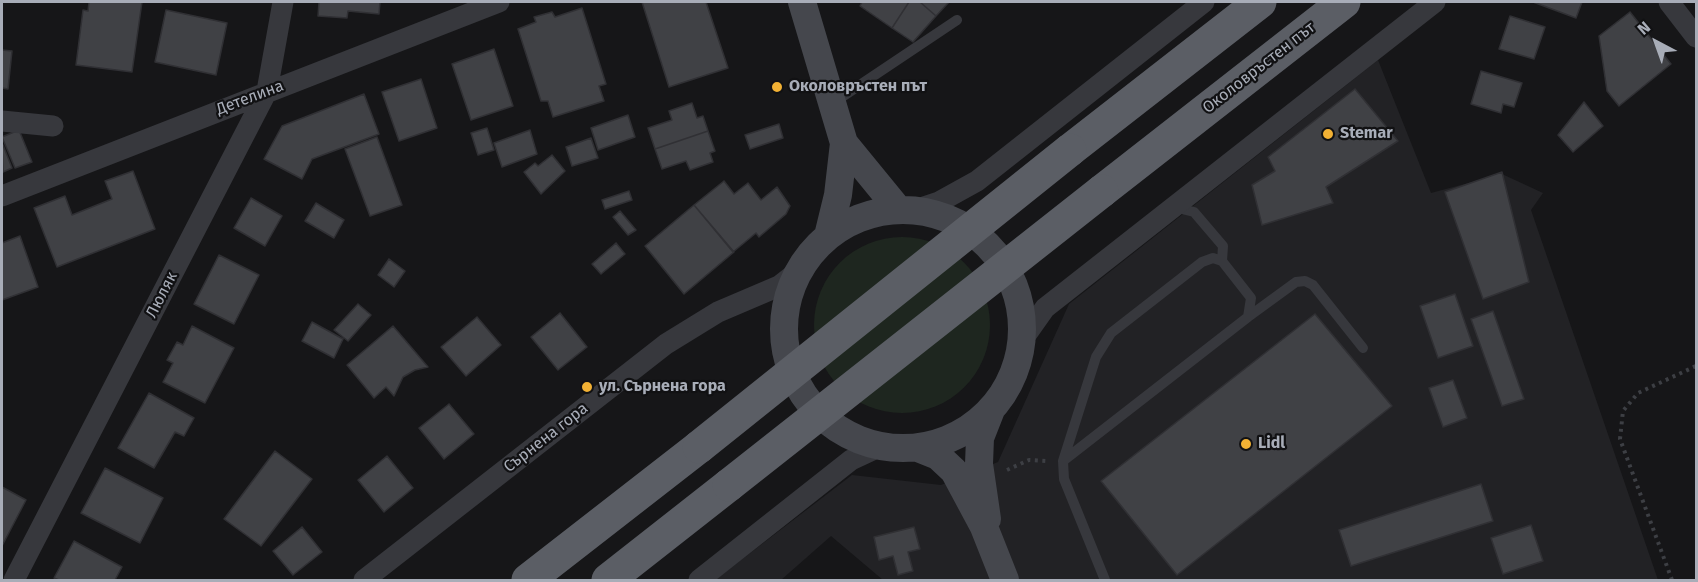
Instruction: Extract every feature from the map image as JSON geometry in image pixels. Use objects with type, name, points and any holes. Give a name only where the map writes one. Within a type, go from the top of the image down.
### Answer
[{"type":"highway","points":[[528,580],[1260,2]]},
{"type":"highway","name":"Околовръстен път","points":[[608,580],[1344,2]]},
{"type":"main road","points":[[802,2],[844,143],[838,195],[828,236]]},
{"type":"main road","points":[[844,143],[908,209]]},
{"type":"main road","points":[[992,410],[975,426],[948,441],[918,448],[881,446],[863,441],[822,417],[809,403],[792,374],[785,342],[784,315],[788,294],[797,272],[828,236],[847,222],[873,213],[908,209],[944,217],[969,230],[986,242],[1004,264],[1019,301],[1021,342],[1011,380],[992,410],[980,438],[981,480],[993,550]]},
{"type":"main road","points":[[918,448],[938,456],[954,471],[984,526],[1005,580]]},
{"type":"street","name":"Люляк","points":[[14,580],[267,92],[283,2]]},
{"type":"street","name":"Детелина","points":[[2,196],[500,2]]},
{"type":"street","points":[[908,209],[939,202],[977,181],[1204,2]]},
{"type":"street","points":[[1021,342],[1045,308],[1435,2]]},
{"type":"street","points":[[1669,2],[1696,37]]},
{"type":"street","points":[[2,121],[53,126]]},
{"type":"street","name":"Сърнена гора","points":[[364,580],[666,344],[718,312],[779,286],[797,272]]},
{"type":"street","points":[[699,580],[851,460],[881,446]]},
{"type":"lane","points":[[832,103],[957,20]]},
{"type":"lane","points":[[1173,206],[1194,212],[1223,246],[1222,261]]},
{"type":"lane","points":[[1105,580],[1064,479],[1063,461],[1096,357],[1107,339],[1203,262],[1213,258],[1222,261],[1251,298],[1248,316]]},
{"type":"lane","points":[[1063,461],[1248,316],[1296,282],[1305,281],[1313,285],[1363,348]]},
{"type":"path","points":[[1672,580],[1620,439],[1623,411],[1638,393],[1696,366]]},
{"type":"path","points":[[981,480],[1029,460],[1063,461]]},
{"type":"shaded area","points":[[1378,60],[1431,193],[1502,174],[1543,193],[1531,210],[1658,580],[883,580],[831,536],[781,580],[715,580],[852,475],[941,485],[998,462],[1069,304]]},
{"type":"shaded area","points":[[902,237],[936,244],[951,252],[964,263],[975,276],[983,291],[990,325],[983,359],[975,374],[964,387],[951,398],[936,406],[902,413],[868,406],[853,398],[840,387],[829,374],[821,359],[814,325],[821,291],[829,276],[840,263],[853,252],[868,244]]},
{"type":"building","points":[[89,2],[142,2],[132,72],[76,65],[83,10],[88,11]]},
{"type":"building","points":[[319,2],[380,2],[379,14],[348,11],[347,18],[318,16]]},
{"type":"building","points":[[642,2],[706,2],[728,68],[669,87]]},
{"type":"building","points":[[862,2],[909,2],[892,28],[860,6]]},
{"type":"building","points":[[909,2],[920,2],[936,16],[913,42],[892,28]]},
{"type":"building","points":[[920,2],[949,2],[936,16]]},
{"type":"building","points":[[1533,2],[1582,2],[1576,18]]},
{"type":"building","points":[[582,8],[606,84],[599,86],[604,101],[553,117],[548,101],[541,101],[518,29],[536,22],[534,17],[552,12],[555,17]]},
{"type":"building","points":[[166,10],[227,23],[216,75],[155,62]]},
{"type":"building","points":[[1630,12],[1671,64],[1619,106],[1607,91],[1599,36]]},
{"type":"building","points":[[1510,16],[1545,27],[1534,59],[1499,49]]},
{"type":"building","points":[[494,49],[513,106],[471,120],[452,64]]},
{"type":"building","points":[[2,50],[12,51],[8,89],[2,88]]},
{"type":"building","points":[[1481,71],[1522,83],[1514,107],[1503,104],[1501,113],[1471,104]]},
{"type":"building","points":[[421,79],[437,128],[399,141],[382,92]]},
{"type":"building","points":[[1355,89],[1398,141],[1326,187],[1333,203],[1262,225],[1252,185],[1275,171],[1268,157]]},
{"type":"building","points":[[364,94],[379,134],[312,159],[302,179],[264,159],[282,126]]},
{"type":"building","points":[[1584,102],[1603,126],[1573,152],[1558,135]]},
{"type":"building","points":[[692,103],[697,118],[703,116],[708,131],[655,149],[648,128],[672,120],[669,111]]},
{"type":"building","points":[[628,115],[635,137],[598,150],[591,128]]},
{"type":"building","points":[[779,124],[783,138],[750,149],[745,135]]},
{"type":"building","points":[[487,128],[494,150],[478,155],[471,133]]},
{"type":"building","points":[[19,130],[32,162],[15,168],[2,137]]},
{"type":"building","points":[[530,130],[537,154],[502,167],[494,143]]},
{"type":"building","points":[[708,131],[715,151],[710,153],[713,162],[690,170],[686,161],[662,169],[655,149]]},
{"type":"building","points":[[377,137],[402,205],[370,216],[345,149]]},
{"type":"building","points":[[591,138],[598,158],[572,166],[566,147]]},
{"type":"building","points":[[2,146],[12,168],[3,172]]},
{"type":"building","points":[[552,155],[565,171],[541,194],[524,172],[535,163],[538,166]]},
{"type":"building","points":[[133,171],[155,229],[57,267],[34,208],[65,196],[72,215],[112,199],[105,181]]},
{"type":"building","points":[[1502,172],[1529,282],[1483,299],[1445,192]]},
{"type":"building","points":[[724,181],[734,194],[748,183],[761,200],[777,187],[790,206],[786,214],[759,237],[756,233],[733,252],[694,205]]},
{"type":"building","points":[[629,191],[632,200],[605,209],[602,200]]},
{"type":"building","points":[[251,198],[282,216],[265,246],[234,228]]},
{"type":"building","points":[[316,203],[344,220],[334,238],[305,221]]},
{"type":"building","points":[[694,205],[734,252],[684,294],[645,246]]},
{"type":"building","points":[[620,211],[636,230],[628,235],[613,217]]},
{"type":"building","points":[[20,236],[38,287],[2,300],[2,243]]},
{"type":"building","points":[[616,243],[625,254],[601,274],[592,264]]},
{"type":"building","points":[[219,255],[259,275],[234,324],[194,304]]},
{"type":"building","points":[[389,259],[405,271],[394,287],[378,275]]},
{"type":"building","points":[[1455,294],[1473,346],[1438,358],[1420,306]]},
{"type":"building","points":[[358,304],[371,315],[348,341],[334,330]]},
{"type":"building","points":[[1493,311],[1524,399],[1502,406],[1471,319]]},
{"type":"building","points":[[560,313],[587,347],[558,370],[531,337]]},
{"type":"building","name":"Lidl","points":[[1315,314],[1392,406],[1177,575],[1101,481]]},
{"type":"building","points":[[477,317],[501,345],[466,376],[441,347]]},
{"type":"building","points":[[312,322],[343,339],[334,358],[302,341]]},
{"type":"building","points":[[192,326],[234,348],[205,403],[163,382],[173,363],[167,360],[177,342],[183,345]]},
{"type":"building","points":[[393,326],[428,367],[415,370],[403,377],[394,396],[386,387],[374,398],[347,365]]},
{"type":"building","points":[[1453,380],[1467,418],[1443,427],[1429,388]]},
{"type":"building","points":[[149,393],[194,418],[184,436],[175,432],[154,468],[118,448]]},
{"type":"building","points":[[449,404],[474,434],[444,459],[419,428]]},
{"type":"building","points":[[275,451],[312,479],[261,546],[224,519]]},
{"type":"building","points":[[387,456],[413,488],[384,512],[358,480]]},
{"type":"building","points":[[105,468],[163,498],[140,543],[81,513]]},
{"type":"building","points":[[1481,484],[1493,521],[1351,566],[1339,530]]},
{"type":"building","points":[[2,487],[26,500],[2,546]]},
{"type":"building","points":[[1531,525],[1543,561],[1503,574],[1491,538]]},
{"type":"building","points":[[302,527],[322,552],[293,575],[273,551]]},
{"type":"building","points":[[914,527],[920,549],[908,552],[913,571],[898,575],[893,556],[879,560],[874,537]]},
{"type":"building","points":[[74,541],[122,567],[115,580],[59,580],[54,578]]},
{"type":"place","name":"Околовръстен път","points":[[777,87]]},
{"type":"place","name":"Stemar","points":[[1328,134]]},
{"type":"place","name":"ул. Сърнена гора","points":[[587,387]]},
{"type":"place","name":"Lidl","points":[[1246,444]]}]
